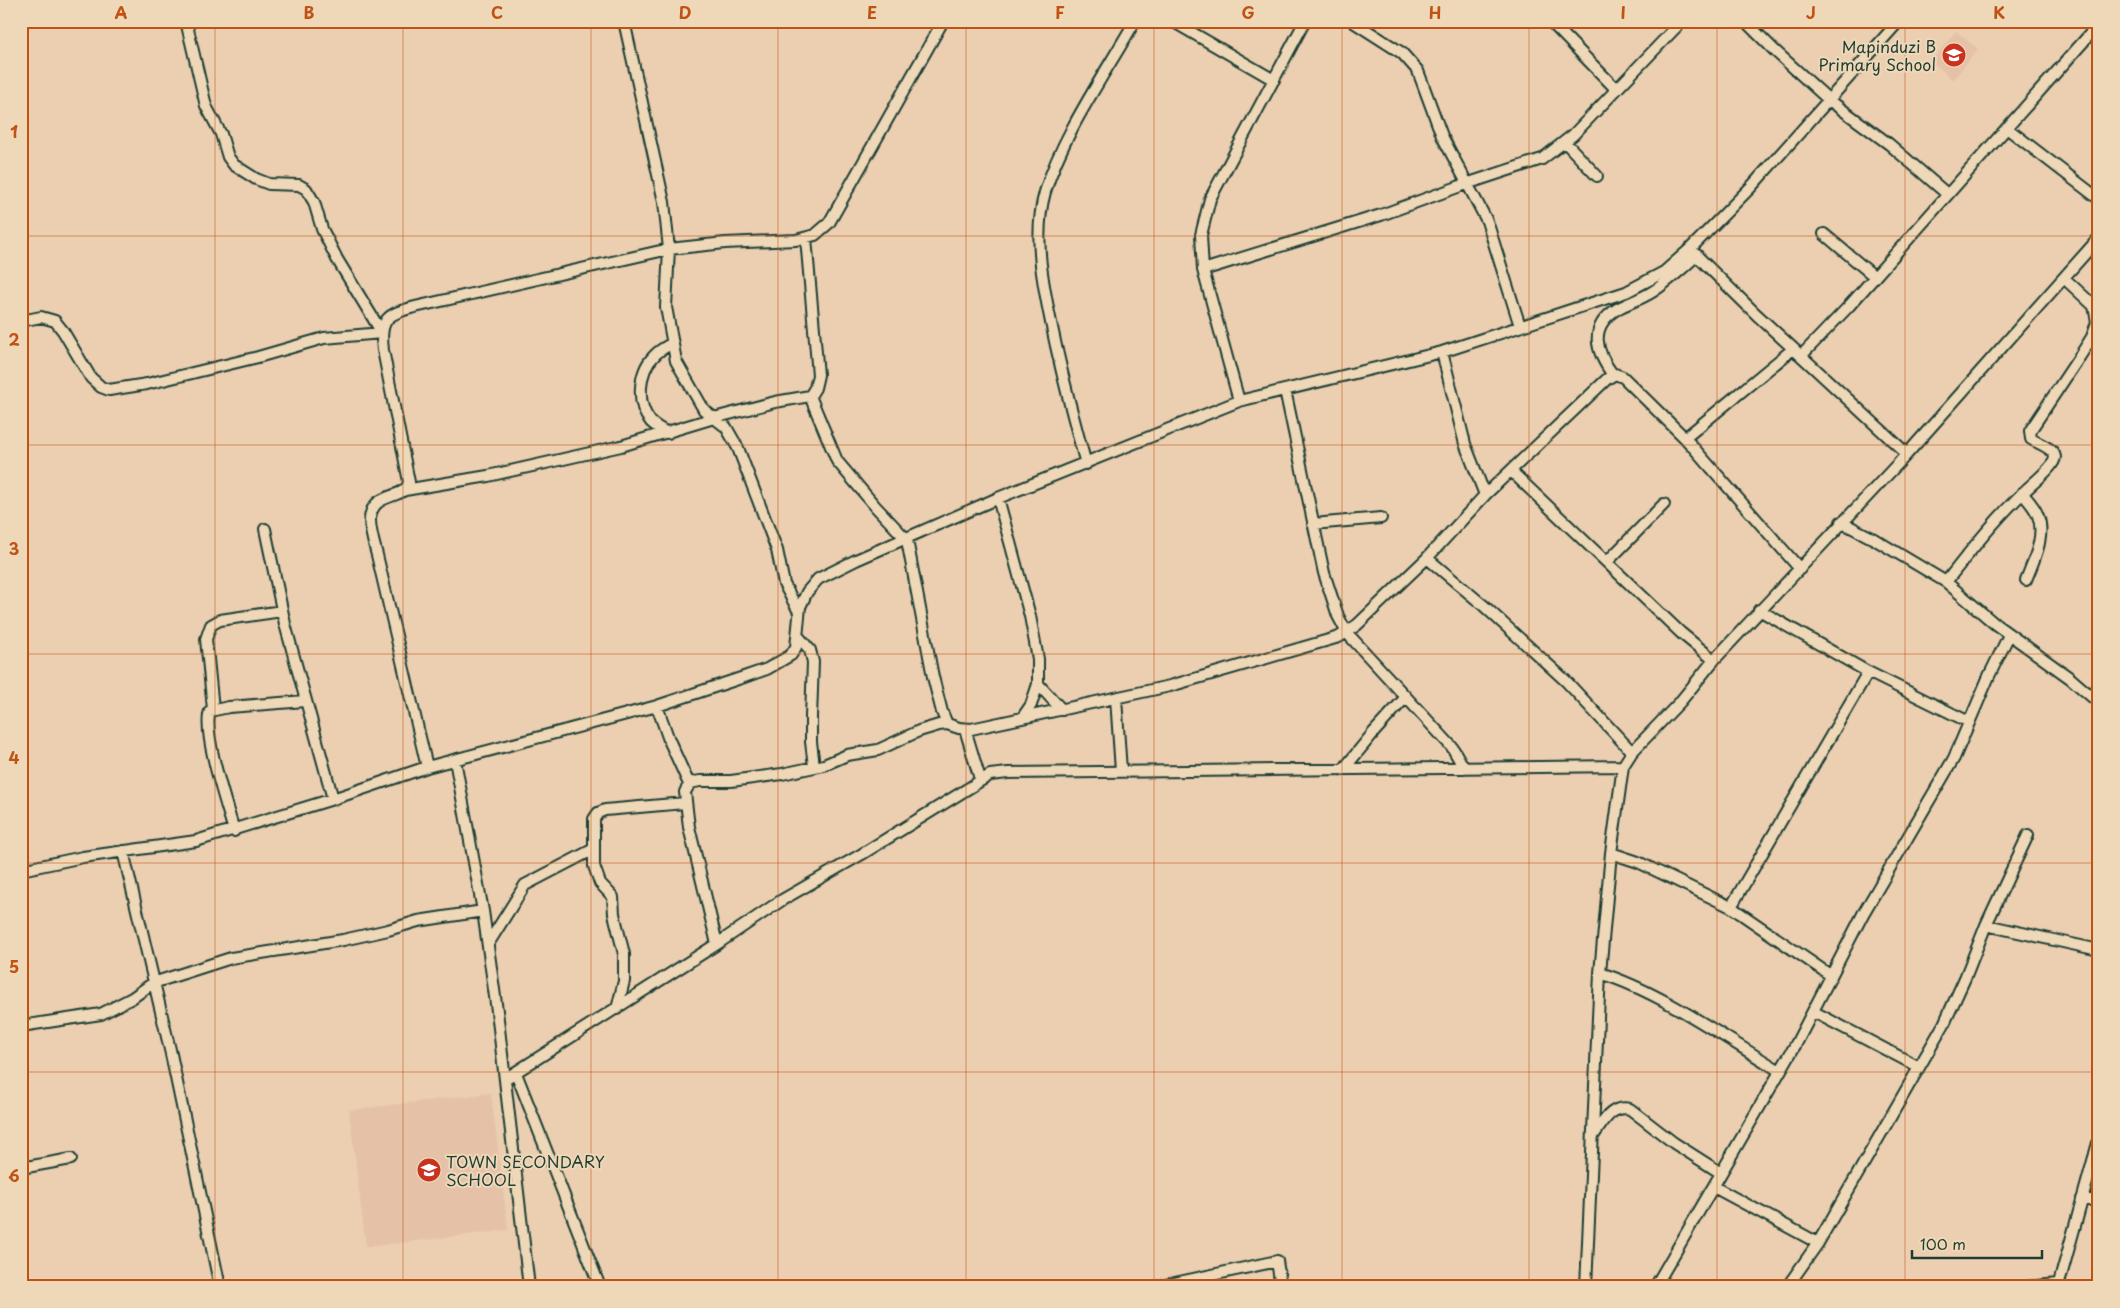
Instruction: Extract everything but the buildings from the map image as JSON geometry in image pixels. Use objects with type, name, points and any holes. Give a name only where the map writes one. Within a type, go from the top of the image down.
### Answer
[{"type":"street","points":[[186,21],[206,106],[221,134],[228,157],[234,165],[256,179],[269,184],[298,185],[306,189],[314,202],[322,229],[337,259],[382,332]]},
{"type":"street","points":[[624,21],[664,202],[669,250],[666,307],[677,364],[690,383],[704,410],[726,427],[738,448],[777,550],[784,584],[799,612]]},
{"type":"street","points":[[405,490],[409,485],[409,476],[383,350],[382,332],[386,320],[399,311],[600,264],[669,250],[702,245],[806,238],[816,235],[829,223],[943,21]]},
{"type":"street","points":[[1086,464],[1045,293],[1040,245],[1041,211],[1045,192],[1064,146],[1135,21]]},
{"type":"street","points":[[1172,21],[1274,80]]},
{"type":"street","points":[[1238,401],[1203,270],[1200,247],[1201,234],[1210,199],[1305,21]]},
{"type":"street","points":[[1352,21],[1402,53],[1421,77],[1442,136],[1487,221],[1520,326]]},
{"type":"street","points":[[1550,21],[1616,89]]},
{"type":"street","points":[[1203,270],[1381,215],[1466,184],[1535,162],[1564,142],[1682,21]]},
{"type":"street","points":[[1744,21],[1829,100],[1889,144],[1946,194]]},
{"type":"street","points":[[1800,569],[1685,438],[1623,377],[1613,375],[1603,359],[1597,342],[1599,329],[1605,320],[1618,309],[1652,292],[1694,252],[1899,21]]},
{"type":"street","points":[[1685,438],[1797,352],[1875,276],[1946,194],[2008,129],[2099,24]]},
{"type":"street","points":[[2008,129],[2099,199]]},
{"type":"street","points":[[1564,142],[1597,176]]},
{"type":"street","points":[[1824,234],[1875,276]]},
{"type":"street","points":[[427,766],[370,520],[375,505],[380,500],[405,490],[488,476],[621,446],[714,418],[775,402],[810,396],[815,388],[818,375],[806,238]]},
{"type":"street","points":[[1586,1287],[1600,973],[1611,853],[1624,766],[1632,752],[1680,702],[1714,660],[1906,454],[2099,238]]},
{"type":"street","points":[[21,870],[123,851],[180,844],[234,831],[333,800],[427,766],[657,706],[744,677],[783,661],[794,652],[798,636],[799,612],[804,595],[818,579],[856,560],[907,540],[998,498],[1238,401],[1442,352],[1626,292],[1664,272],[1694,252]]},
{"type":"street","points":[[1694,252],[1906,454]]},
{"type":"street","points":[[1946,582],[1975,545],[2055,460],[2049,449],[2031,439],[2030,431],[2092,337],[2097,322],[2094,306],[2064,278]]},
{"type":"street","points":[[21,322],[46,316],[55,321],[91,378],[98,385],[109,390],[147,384],[258,357],[324,338],[382,332]]},
{"type":"street","points":[[668,433],[649,419],[640,390],[643,376],[650,360],[673,342]]},
{"type":"street","points":[[1442,352],[1465,444],[1485,495]]},
{"type":"street","points":[[717,944],[699,872],[685,803],[685,792],[689,784],[700,780],[731,781],[782,774],[828,763],[847,755],[878,750],[919,731],[947,724],[965,729],[1170,686],[1278,656],[1328,641],[1347,633],[1427,558],[1485,495],[1613,375]]},
{"type":"street","points":[[1285,390],[1313,524],[1338,616],[1347,633],[1452,747],[1464,768]]},
{"type":"street","points":[[810,396],[837,461],[907,540],[933,677],[947,724]]},
{"type":"street","points":[[1511,472],[1681,632],[1714,660]]},
{"type":"street","points":[[2022,493],[2035,508],[2039,519],[2037,548],[2026,580]]},
{"type":"street","points":[[998,498],[1030,616],[1038,659],[1038,684],[1031,704],[1022,718]]},
{"type":"street","points":[[1607,562],[1664,504]]},
{"type":"street","points":[[1313,524],[1381,518]]},
{"type":"street","points":[[1841,522],[1874,539],[1946,582],[2009,635],[2070,678],[2099,702]]},
{"type":"street","points":[[265,529],[282,611],[333,800]]},
{"type":"street","points":[[1427,558],[1483,605],[1566,681],[1632,752]]},
{"type":"street","points":[[1759,610],[1868,672],[1969,722]]},
{"type":"street","points":[[213,709],[206,640],[211,625],[220,620],[282,611]]},
{"type":"street","points":[[1656,1287],[1814,1012],[1830,975],[1863,914],[1954,758],[2009,635]]},
{"type":"street","points":[[798,636],[810,650],[814,662],[811,716],[811,742],[814,766]]},
{"type":"street","points":[[1731,907],[1868,672]]},
{"type":"street","points":[[1038,684],[1062,710]]},
{"type":"street","points":[[1116,698],[1121,771]]},
{"type":"street","points":[[1343,770],[1383,721],[1405,698]]},
{"type":"street","points":[[234,831],[214,754],[209,713],[213,709],[305,701]]},
{"type":"street","points":[[657,706],[669,740],[689,784]]},
{"type":"street","points":[[965,729],[980,779]]},
{"type":"street","points":[[455,760],[488,944],[529,1287]]},
{"type":"street","points":[[505,1079],[617,1009],[782,900],[862,854],[980,779],[990,775],[1121,771],[1624,766]]},
{"type":"street","points":[[617,1009],[624,981],[624,954],[614,914],[613,897],[598,878],[594,863],[594,819],[599,812],[685,803]]},
{"type":"street","points":[[1787,1287],[1818,1243],[1944,1024],[1986,925],[2028,835]]},
{"type":"street","points":[[488,944],[525,885],[594,849]]},
{"type":"street","points":[[123,851],[171,1054],[220,1287]]},
{"type":"street","points":[[1611,853],[1638,862],[1731,907],[1830,975]]},
{"type":"street","points":[[21,1026],[92,1016],[109,1011],[153,983],[249,954],[343,940],[418,921],[483,912]]},
{"type":"street","points":[[1986,925],[2099,950]]},
{"type":"street","points":[[1600,973],[1622,979],[1658,998],[1780,1071]]},
{"type":"street","points":[[1814,1012],[1919,1067]]},
{"type":"street","points":[[516,1073],[600,1287]]},
{"type":"street","points":[[1593,1136],[1614,1109],[1630,1108],[1674,1143],[1721,1173]]},
{"type":"street","points":[[2025,1287],[2058,1285],[2099,1138]]},
{"type":"street","points":[[21,1168],[71,1159]]},
{"type":"street","points":[[1714,1187],[1818,1243]]},
{"type":"street","points":[[2082,1199],[2099,1201]]},
{"type":"street","points":[[1156,1287],[1276,1261],[1282,1287]]},
{"type":"shaded area","name":"Mapinduzi B Primary School","points":[[1956,31],[1978,49],[1953,80],[1931,61]]},
{"type":"shaded area","name":"TOWN SECONDARY SCHOOL","points":[[491,1093],[508,1230],[366,1247],[349,1110]]},
{"type":"place","name":"Mapinduzi B Primary School","points":[[1954,55]]},
{"type":"place","name":"TOWN SECONDARY SCHOOL","points":[[429,1170]]}]
